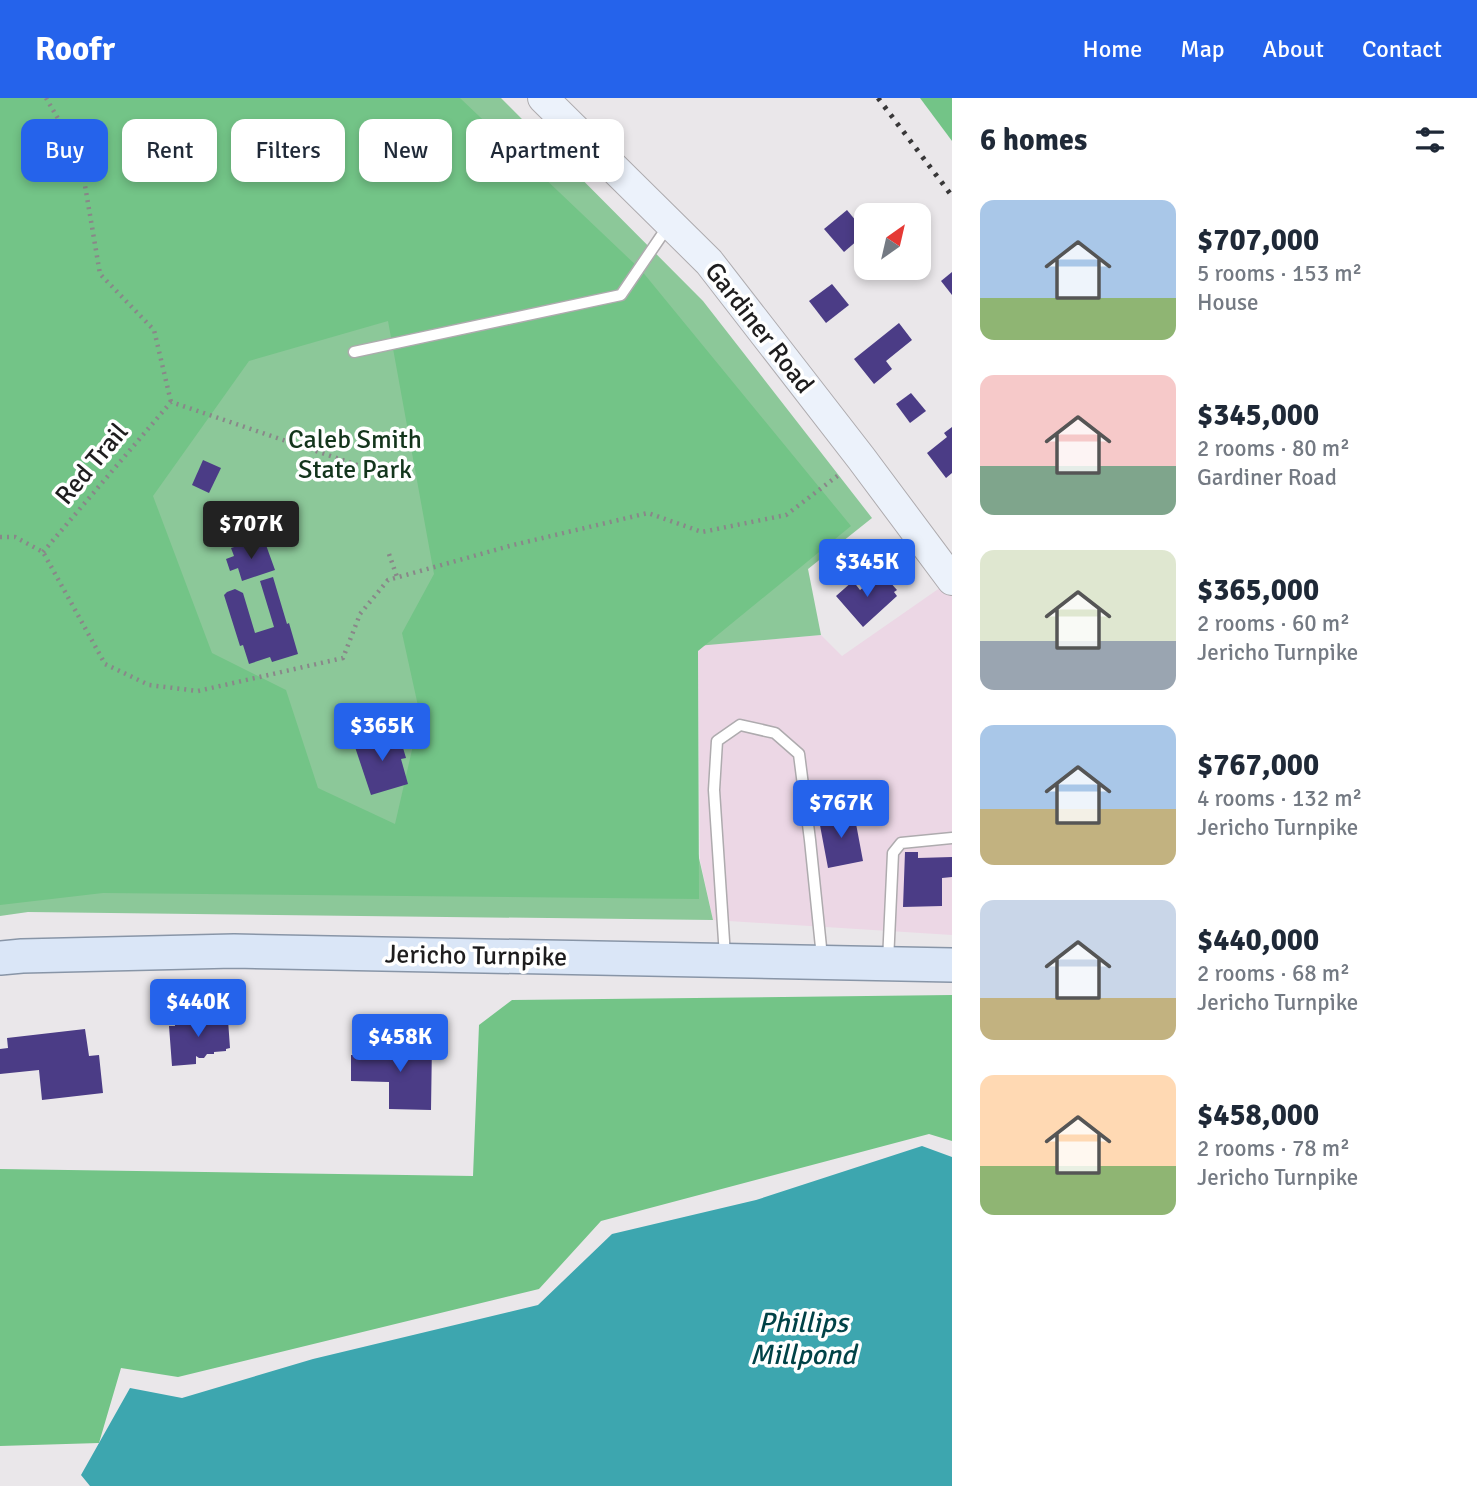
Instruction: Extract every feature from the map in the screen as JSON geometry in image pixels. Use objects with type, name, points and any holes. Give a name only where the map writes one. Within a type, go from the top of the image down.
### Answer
[{"type":"main road","name":"Gardiner Road","points":[[543,98],[709,262],[952,580]]},
{"type":"main road","name":"Jericho Turnpike","points":[[0,958],[234,951],[952,965]]},
{"type":"lane","points":[[354,352],[621,295],[670,223]]},
{"type":"lane","points":[[726,961],[714,790],[717,741],[740,725],[775,733],[799,754],[823,963]]},
{"type":"lane","points":[[888,964],[893,853],[901,843],[952,838]]},
{"type":"path","points":[[46,98],[80,156],[100,274],[154,330],[171,402],[369,469]]},
{"type":"path","name":"Red Trail","points":[[43,552],[171,402]]},
{"type":"path","points":[[0,537],[15,537],[43,552],[105,664],[149,685],[198,691],[343,658],[360,614],[388,580],[513,545],[648,513],[702,532],[786,515],[861,458]]},
{"type":"path","points":[[388,554],[397,577]]},
{"type":"shaded area","points":[[944,585],[952,595],[952,935],[713,920],[700,860],[698,651],[702,645],[821,635],[842,656]]},
{"type":"green space","name":"Caleb Smith State Park","points":[[0,98],[501,98],[522,119],[466,119],[466,182],[585,182],[703,301],[872,518],[808,569],[821,635],[652,650],[713,920],[28,912],[0,916]]},
{"type":"green space","name":"Caleb Smith State Park","points":[[0,98],[460,98],[482,119],[466,119],[466,182],[548,182],[641,270],[851,526],[698,651],[699,899],[103,893],[0,905]],"holes":[[[388,321],[434,574],[402,633],[420,715],[395,824],[318,788],[286,690],[212,653],[153,496],[249,361]]]},
{"type":"green space","points":[[920,98],[952,98],[952,141]]},
{"type":"green space","points":[[952,995],[952,1141],[929,1134],[601,1221],[539,1289],[178,1377],[121,1368],[99,1443],[0,1446],[0,1169],[473,1176],[479,1025],[512,1000]]},
{"type":"water","name":"Phillips Millpond","points":[[922,1146],[952,1157],[952,1486],[90,1486],[81,1475],[130,1388],[182,1398],[313,1359],[538,1305],[612,1234],[756,1200]]},
{"type":"building","points":[[847,210],[854,218],[854,243],[844,252],[824,229]]},
{"type":"building","points":[[952,272],[952,295],[941,281]]},
{"type":"building","points":[[832,284],[849,305],[826,323],[809,301]]},
{"type":"building","points":[[899,323],[912,340],[886,361],[892,369],[874,384],[854,359]]},
{"type":"building","points":[[911,393],[926,411],[910,423],[896,404]]},
{"type":"building","points":[[952,427],[952,473],[946,478],[927,453],[947,437],[944,433]]},
{"type":"building","points":[[203,460],[221,468],[209,493],[192,485]]},
{"type":"building","points":[[253,541],[255,548],[266,545],[275,570],[242,581],[238,568],[230,571],[226,559],[234,556],[231,548]]},
{"type":"building","points":[[878,575],[886,583],[889,581],[897,590],[894,592],[897,596],[863,627],[836,596],[853,581],[860,590]]},
{"type":"building","points":[[273,577],[298,654],[272,662],[270,657],[249,664],[243,645],[240,646],[224,595],[235,589],[243,593],[255,633],[274,627],[260,581]]},
{"type":"building","points":[[392,733],[395,743],[401,741],[406,758],[401,759],[408,784],[371,795],[354,744]]},
{"type":"building","points":[[854,813],[863,861],[828,868],[819,820]]},
{"type":"building","points":[[905,852],[918,852],[918,858],[952,857],[952,877],[942,878],[942,906],[903,907]]},
{"type":"building","points":[[205,1013],[206,1018],[228,1020],[230,1048],[207,1054],[204,1058],[196,1056],[196,1064],[172,1066],[169,1026],[175,1026],[175,1022],[189,1020],[188,1014]]},
{"type":"building","points":[[85,1029],[89,1056],[99,1055],[103,1093],[42,1100],[39,1070],[0,1074],[0,1049],[8,1048],[7,1038]]},
{"type":"building","points":[[390,1043],[432,1043],[431,1110],[389,1109],[389,1082],[351,1081],[351,1055],[390,1056]]},
{"type":"railway","points":[[878,98],[952,196]]}]
